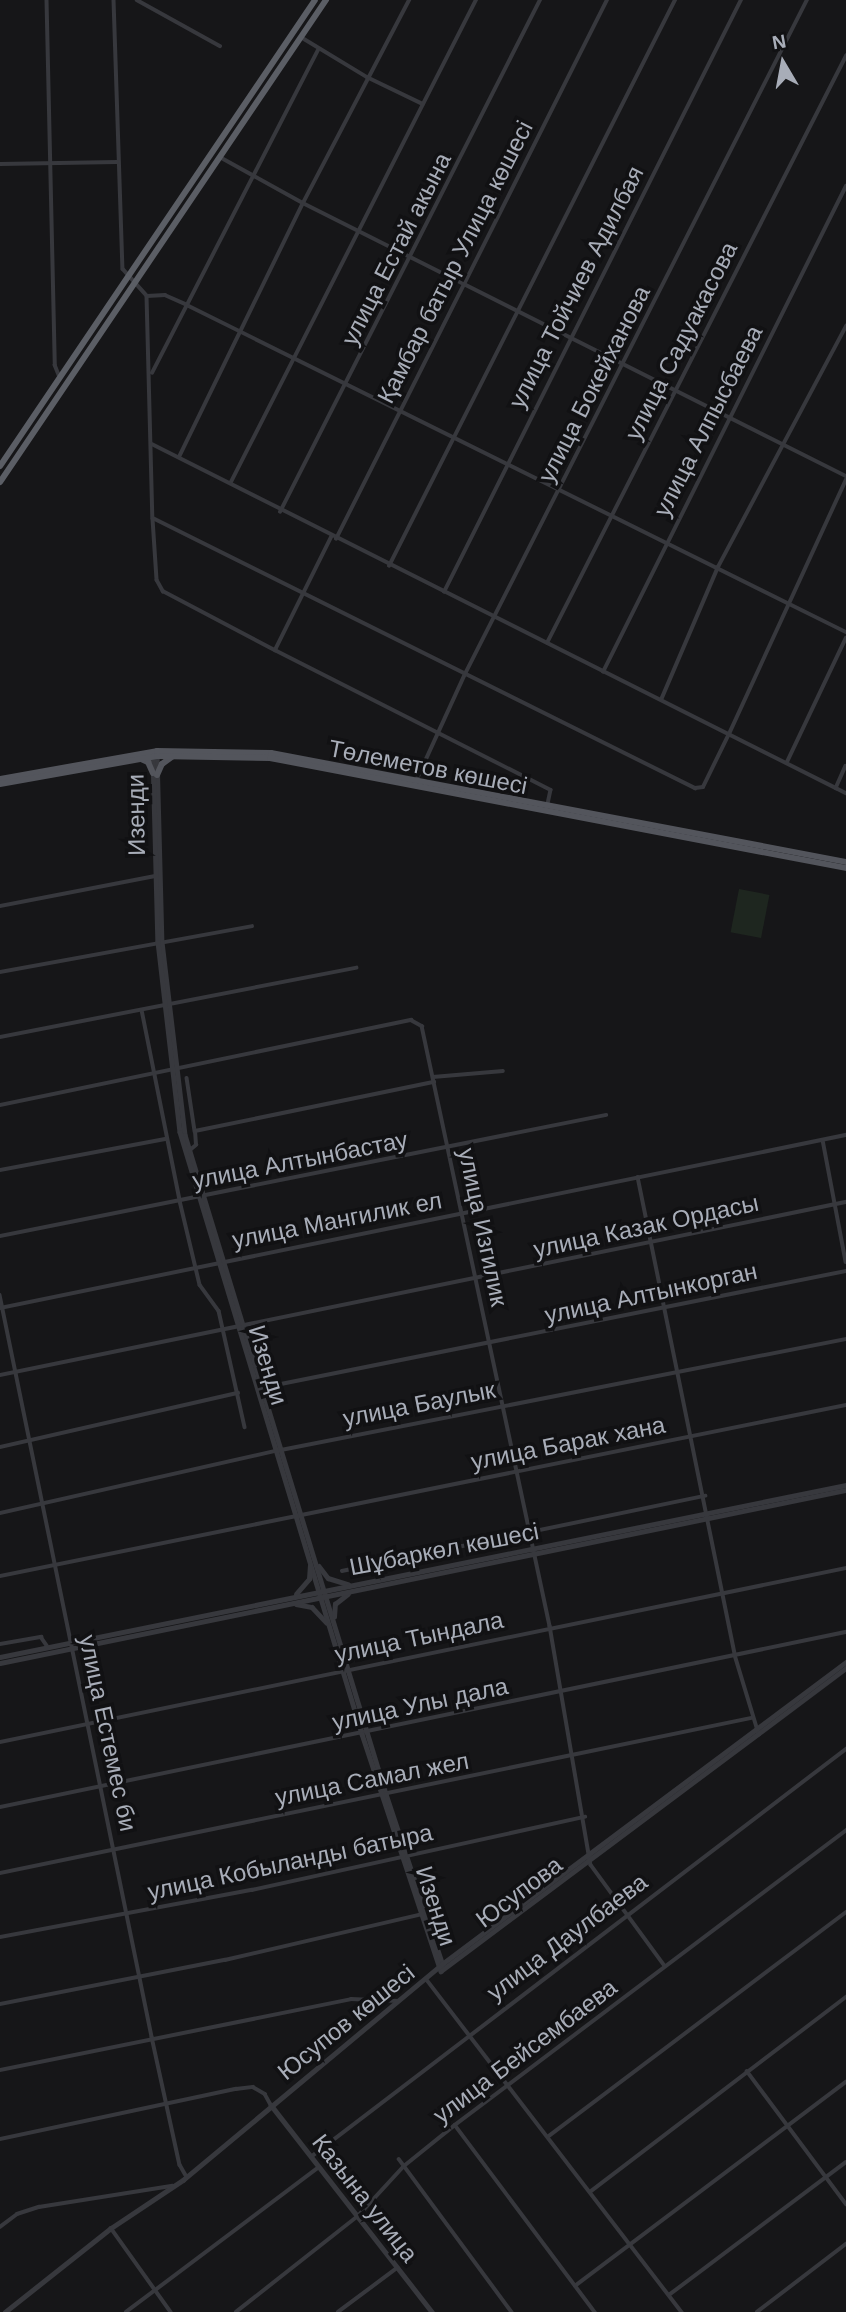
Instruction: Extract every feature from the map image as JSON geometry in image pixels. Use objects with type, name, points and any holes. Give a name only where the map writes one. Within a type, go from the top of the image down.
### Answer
[{"type":"highway","points":[[0,466],[315,0]]},
{"type":"highway","points":[[0,482],[326,0]]},
{"type":"main road","name":"Төлеметов көшесі","points":[[0,779],[155,753],[271,753],[846,868]]},
{"type":"main road","name":"Төлеметов көшесі","points":[[0,784],[155,753],[281,759],[548,805],[846,862]]},
{"type":"main road","points":[[132,758],[145,759],[155,774],[166,760],[177,754]]},
{"type":"street","points":[[47,0],[55,365],[60,377]]},
{"type":"street","points":[[114,0],[117,162],[127,278],[147,296],[157,580],[163,591],[551,790],[548,805]]},
{"type":"street","points":[[137,0],[220,46]]},
{"type":"street","points":[[179,457],[303,203],[409,0]]},
{"type":"street","points":[[231,482],[475,0]]},
{"type":"street","name":"Қамбар батыр Улица көшесі","points":[[275,650],[607,0]]},
{"type":"street","points":[[388,566],[675,0]]},
{"type":"street","name":"улица Тойчиев Адилбая","points":[[444,592],[741,0]]},
{"type":"street","name":"улица Бокейханова","points":[[416,782],[465,674],[496,618],[807,0]]},
{"type":"street","name":"улица Естай акына","points":[[281,512],[538,1]]},
{"type":"street","points":[[301,37],[318,50],[367,77],[423,104]]},
{"type":"street","points":[[151,375],[251,175],[318,50]]},
{"type":"street","name":"улица Садуакасова","points":[[547,643],[846,56]]},
{"type":"street","points":[[153,518],[695,788],[703,787],[729,734],[846,477],[676,388],[303,203],[220,157]]},
{"type":"street","points":[[0,164],[117,162]]},
{"type":"street","name":"улица Алпысбаева","points":[[603,672],[666,541],[846,186]]},
{"type":"street","points":[[147,296],[165,295],[187,305],[846,632]]},
{"type":"street","points":[[661,701],[718,567],[846,326]]},
{"type":"street","points":[[152,444],[231,482],[281,512],[388,566],[846,793]]},
{"type":"street","points":[[786,763],[846,638]]},
{"type":"street","name":"Изенди","points":[[155,753],[160,942],[174,1068],[187,1151],[364,1734],[441,1968]]},
{"type":"street","points":[[836,788],[846,766]]},
{"type":"street","points":[[0,906],[157,876]]},
{"type":"street","points":[[0,972],[252,926]]},
{"type":"street","points":[[0,1037],[356,968]]},
{"type":"street","points":[[142,1010],[166,1139],[200,1285],[216,1305],[245,1427]]},
{"type":"street","name":"улица Изгилик","points":[[0,1105],[411,1020],[422,1026],[477,1277],[500,1406],[550,1626],[560,1692],[586,1816],[591,1860]]},
{"type":"street","points":[[195,1131],[434,1080],[503,1071]]},
{"type":"street","points":[[187,1078],[195,1145],[187,1151]]},
{"type":"street","name":"улица Алтынбастау","points":[[0,1236],[606,1115]]},
{"type":"street","name":"улица Мангилик ел","points":[[1,1308],[846,1135]]},
{"type":"street","points":[[0,1170],[166,1139]]},
{"type":"street","points":[[823,1140],[846,1262]]},
{"type":"street","points":[[638,1177],[694,1436],[735,1655],[751,1718],[758,1731]]},
{"type":"street","name":"улица Казак Ордасы","points":[[0,1375],[846,1202]]},
{"type":"street","name":"улица Алтынкорган","points":[[260,1388],[846,1271]]},
{"type":"street","name":"улица Естемес би","points":[[0,1295],[142,1977],[166,2105],[180,2165],[187,2177]]},
{"type":"street","name":"улица Баулык","points":[[0,1513],[279,1450],[846,1339]]},
{"type":"street","points":[[0,1447],[238,1393]]},
{"type":"street","name":"улица Барак хана","points":[[0,1576],[846,1405]]},
{"type":"street","name":"Шұбаркөл көшесі","points":[[0,1660],[846,1485]]},
{"type":"street","points":[[709,1515],[846,1490]]},
{"type":"street","points":[[342,1572],[705,1496]]},
{"type":"street","points":[[312,1561],[328,1578],[357,1587]]},
{"type":"street","points":[[288,1601],[305,1586],[312,1561]]},
{"type":"street","name":"улица Тындала","points":[[0,1742],[550,1626],[846,1568]]},
{"type":"street","points":[[333,1630],[335,1604],[357,1587]]},
{"type":"street","points":[[288,1601],[312,1607],[333,1630]]},
{"type":"street","name":"улица Улы дала","points":[[0,1807],[364,1734],[846,1632]]},
{"type":"street","name":"Шұбаркөл көшесі","points":[[0,1644],[41,1637],[48,1647]]},
{"type":"street","name":"Шұбаркөл көшесі","points":[[0,1660],[48,1647],[71,1645]]},
{"type":"street","name":"Юсупов көшесі","points":[[591,1860],[846,1662]]},
{"type":"street","name":"Юсупов көшесі","points":[[441,1968],[591,1853],[846,1668]]},
{"type":"street","name":"улица Самал жел","points":[[0,1873],[751,1718]]},
{"type":"street","name":"улица Даулбаева","points":[[312,2157],[468,2034],[846,1749]]},
{"type":"street","name":"улица Кобыланды батыра","points":[[0,1937],[128,1913],[586,1816]]},
{"type":"street","name":"улица Бейсембаева","points":[[236,2312],[358,2216],[404,2166],[455,2125],[846,1830]]},
{"type":"street","points":[[591,1860],[593,1870],[666,1966]]},
{"type":"street","name":"Юсупова","points":[[433,1975],[591,1860]]},
{"type":"street","points":[[549,2136],[846,1912]]},
{"type":"street","points":[[0,2004],[142,1977],[423,1914]]},
{"type":"street","name":"Изенди","points":[[423,1914],[438,1951],[441,1968]]},
{"type":"street","points":[[438,1951],[455,1955]]},
{"type":"street","name":"Юсупов көшесі","points":[[5,2312],[111,2228],[187,2177],[271,2105],[433,1975]]},
{"type":"street","points":[[427,1980],[682,2312]]},
{"type":"street","points":[[590,2192],[846,1997]]},
{"type":"street","points":[[0,2070],[351,1998],[398,2001]]},
{"type":"street","points":[[747,2071],[846,2204]]},
{"type":"street","points":[[575,2286],[846,2082]]},
{"type":"street","points":[[0,2138],[253,2087],[265,2094],[271,2105]]},
{"type":"street","name":"Казына улица","points":[[271,2105],[432,2312]]},
{"type":"street","points":[[455,2125],[595,2312]]},
{"type":"street","points":[[399,2159],[512,2312]]},
{"type":"street","points":[[669,2295],[846,2162]]},
{"type":"street","points":[[126,2312],[319,2167]]},
{"type":"street","points":[[0,2227],[17,2214],[39,2207],[124,2190],[176,2185]]},
{"type":"street","points":[[111,2228],[171,2312]]},
{"type":"street","points":[[757,2312],[846,2244]]},
{"type":"street","points":[[338,2312],[397,2268]]},
{"type":"shaded area","points":[[739,889],[769,895],[761,938],[731,932]]}]
